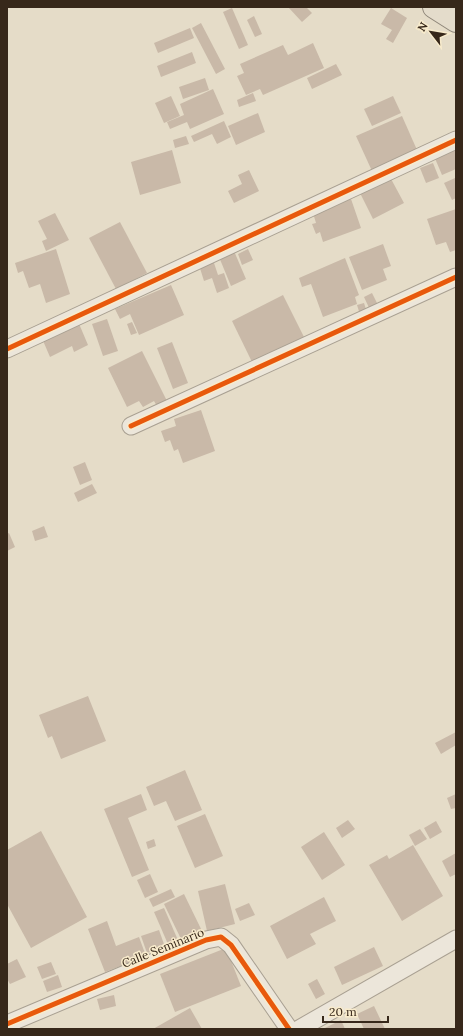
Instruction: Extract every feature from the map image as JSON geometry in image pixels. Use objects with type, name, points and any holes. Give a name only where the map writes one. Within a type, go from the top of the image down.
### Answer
[{"type":"main road","points":[[434,7],[456,21]]},
{"type":"street","points":[[7,349],[456,140]]},
{"type":"street","points":[[131,426],[456,277]]},
{"type":"street","name":"Calle Seminario","points":[[7,1024],[206,940],[221,937],[231,945],[289,1029]]},
{"type":"street","points":[[299,1029],[456,939]]},
{"type":"building","points":[[288,7],[306,7],[312,13],[302,22]]},
{"type":"building","points":[[232,8],[248,45],[239,49],[223,12]]},
{"type":"building","points":[[391,8],[407,18],[393,43],[386,39],[392,30],[381,24]]},
{"type":"building","points":[[254,16],[262,34],[255,37],[247,20]]},
{"type":"building","points":[[201,23],[225,69],[216,74],[192,28]]},
{"type":"building","points":[[190,28],[194,38],[158,53],[154,43]]},
{"type":"building","points":[[313,43],[324,68],[263,95],[260,89],[246,95],[237,76],[244,73],[240,64],[283,45],[288,55]]},
{"type":"building","points":[[192,52],[196,63],[161,77],[157,66]]},
{"type":"building","points":[[336,64],[342,75],[312,89],[307,78]]},
{"type":"building","points":[[205,78],[209,90],[183,99],[179,87]]},
{"type":"building","points":[[213,89],[224,114],[190,129],[187,122],[170,129],[167,122],[184,115],[180,104]]},
{"type":"building","points":[[253,93],[256,101],[239,107],[237,100]]},
{"type":"building","points":[[171,96],[180,116],[164,123],[155,103]]},
{"type":"building","points":[[393,96],[401,113],[372,126],[364,109]]},
{"type":"building","points":[[258,113],[265,132],[236,145],[228,126]]},
{"type":"building","points":[[402,116],[417,150],[372,171],[356,136]]},
{"type":"building","points":[[224,121],[231,137],[217,144],[212,134],[194,142],[191,136]]},
{"type":"building","points":[[186,136],[189,144],[175,148],[173,140]]},
{"type":"building","points":[[456,147],[456,169],[442,175],[434,156]]},
{"type":"building","points":[[172,150],[181,183],[140,195],[131,162]]},
{"type":"building","points":[[433,163],[439,178],[426,183],[420,168]]},
{"type":"building","points":[[249,170],[259,191],[234,203],[228,191],[242,184],[238,175]]},
{"type":"building","points":[[390,177],[404,203],[373,219],[360,193]]},
{"type":"building","points":[[455,178],[456,198],[452,200],[444,183]]},
{"type":"building","points":[[351,199],[361,228],[323,242],[320,232],[316,234],[312,224],[316,223],[313,213]]},
{"type":"building","points":[[456,209],[456,250],[450,252],[446,242],[436,245],[427,219]]},
{"type":"building","points":[[55,213],[69,240],[46,251],[42,241],[47,239],[38,221]]},
{"type":"building","points":[[120,222],[147,273],[116,289],[89,238]]},
{"type":"building","points":[[383,244],[391,266],[383,269],[387,280],[362,290],[349,257]]},
{"type":"building","points":[[56,249],[70,294],[46,303],[40,284],[29,288],[23,271],[18,273],[15,263]]},
{"type":"building","points":[[248,249],[253,260],[242,265],[238,254]]},
{"type":"building","points":[[234,251],[246,279],[231,286],[219,257]]},
{"type":"building","points":[[345,258],[359,295],[355,297],[357,304],[323,317],[311,284],[302,287],[299,278]]},
{"type":"building","points":[[213,260],[218,275],[224,273],[229,288],[217,293],[212,278],[204,281],[199,265]]},
{"type":"building","points":[[171,285],[184,315],[139,335],[130,314],[120,319],[115,309]]},
{"type":"building","points":[[372,293],[379,307],[371,312],[364,297]]},
{"type":"building","points":[[283,295],[306,341],[252,362],[232,321]]},
{"type":"building","points":[[364,303],[368,316],[361,318],[357,305]]},
{"type":"building","points":[[77,319],[88,345],[74,352],[72,346],[50,357],[41,336]]},
{"type":"building","points":[[107,319],[118,351],[103,356],[92,324]]},
{"type":"building","points":[[132,322],[137,333],[131,335],[127,324]]},
{"type":"building","points":[[172,342],[188,383],[173,389],[157,348]]},
{"type":"building","points":[[142,351],[168,403],[158,408],[154,401],[143,407],[139,401],[127,407],[108,368]]},
{"type":"building","points":[[201,410],[215,451],[183,463],[178,449],[174,451],[170,440],[165,442],[161,431],[176,426],[174,419]]},
{"type":"building","points":[[85,462],[92,480],[80,485],[73,467]]},
{"type":"building","points":[[92,484],[97,493],[78,502],[74,493]]},
{"type":"building","points":[[44,526],[48,537],[35,541],[32,531]]},
{"type":"building","points":[[9,533],[15,547],[7,551],[7,534]]},
{"type":"building","points":[[88,696],[106,741],[61,759],[52,736],[48,738],[39,715]]},
{"type":"building","points":[[456,732],[456,745],[441,754],[435,743]]},
{"type":"building","points":[[185,770],[202,810],[175,821],[166,801],[154,806],[146,787]]},
{"type":"building","points":[[141,794],[147,810],[128,818],[149,870],[132,877],[104,809]]},
{"type":"building","points":[[456,794],[456,808],[451,809],[447,798]]},
{"type":"building","points":[[205,814],[223,856],[195,868],[177,826]]},
{"type":"building","points":[[348,820],[355,829],[342,838],[336,828]]},
{"type":"building","points":[[436,821],[442,832],[430,839],[424,828]]},
{"type":"building","points":[[420,829],[427,839],[415,846],[409,835]]},
{"type":"building","points":[[41,831],[87,917],[31,948],[7,904],[7,850]]},
{"type":"building","points":[[324,832],[345,865],[322,880],[301,847]]},
{"type":"building","points":[[154,839],[156,846],[148,849],[146,842]]},
{"type":"building","points":[[413,845],[443,896],[402,921],[369,865],[387,855],[389,859]]},
{"type":"building","points":[[456,853],[456,874],[450,877],[442,861]]},
{"type":"building","points":[[150,874],[158,892],[145,898],[137,880]]},
{"type":"building","points":[[225,884],[235,924],[207,931],[198,891]]},
{"type":"building","points":[[171,889],[175,897],[153,907],[149,899]]},
{"type":"building","points":[[184,894],[202,931],[182,941],[164,904]]},
{"type":"building","points":[[324,897],[336,921],[310,934],[316,944],[287,959],[270,926]]},
{"type":"building","points":[[249,903],[255,915],[240,921],[235,909]]},
{"type":"building","points":[[164,908],[181,947],[171,951],[154,912]]},
{"type":"building","points":[[107,921],[116,946],[139,937],[146,956],[105,972],[88,929]]},
{"type":"building","points":[[159,930],[165,947],[147,953],[141,936]]},
{"type":"building","points":[[374,947],[383,966],[342,985],[334,967]]},
{"type":"building","points":[[226,948],[241,986],[175,1012],[160,974]]},
{"type":"building","points":[[17,959],[26,977],[10,984],[7,979],[7,964]]},
{"type":"building","points":[[51,962],[56,974],[42,979],[37,967]]},
{"type":"building","points":[[58,975],[62,987],[47,992],[43,981]]},
{"type":"building","points":[[317,979],[325,994],[316,999],[308,984]]},
{"type":"building","points":[[114,995],[116,1006],[100,1010],[97,999]]},
{"type":"building","points":[[374,1006],[385,1029],[364,1029],[357,1014]]},
{"type":"building","points":[[190,1008],[202,1029],[153,1029]]},
{"type":"building","points":[[341,1020],[345,1029],[323,1029]]},
{"type":"cycle path","points":[[7,349],[456,140]]},
{"type":"cycle path","points":[[131,426],[456,277]]},
{"type":"cycle path","points":[[7,1024],[206,940],[221,937],[231,945],[289,1029]]}]
